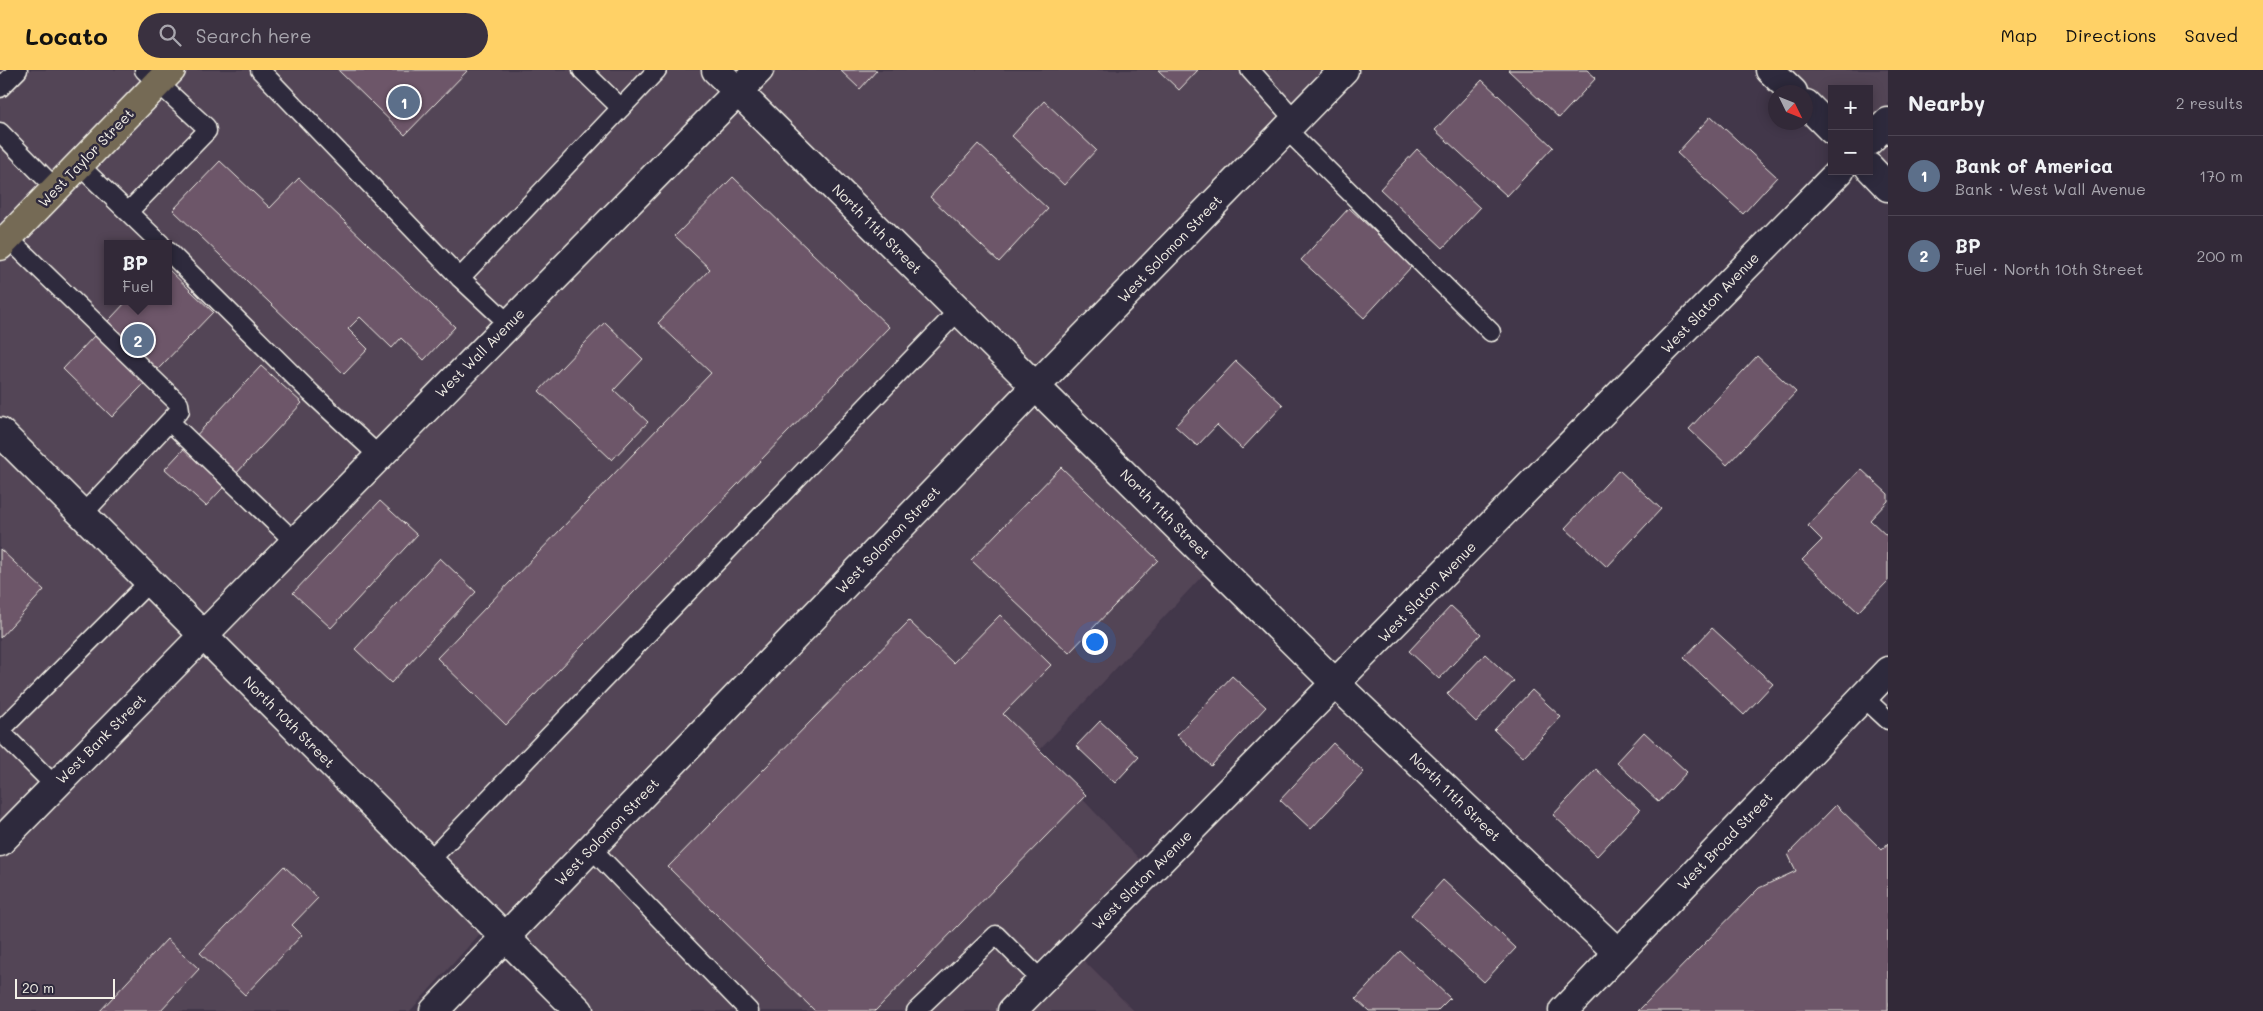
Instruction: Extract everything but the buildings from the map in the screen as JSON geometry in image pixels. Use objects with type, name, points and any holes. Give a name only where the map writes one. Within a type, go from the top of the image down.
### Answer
[{"type":"main road","name":"West Taylor Street","points":[[4,242],[80,165],[158,75]]},
{"type":"street","name":"North 11th Street","points":[[716,70],[1336,684],[1618,953]]},
{"type":"street","name":"West Wall Avenue","points":[[202,636],[759,70]]},
{"type":"street","name":"West Solomon Street","points":[[434,1011],[1036,386],[1344,70]]},
{"type":"street","points":[[1770,70],[1786,85]]},
{"type":"street","points":[[1813,111],[1828,126]]},
{"type":"street","points":[[1873,137],[1888,122]]},
{"type":"street","points":[[1873,171],[1888,187]]},
{"type":"street","name":"West Slaton Avenue","points":[[1012,1011],[1836,175]]},
{"type":"street","name":"North 10th Street","points":[[0,432],[579,1011]]},
{"type":"street","name":"West Bank Street","points":[[2,838],[202,636]]},
{"type":"street","name":"West Broad Street","points":[[1563,1011],[1888,670]]},
{"type":"lane","points":[[0,88],[18,70]]},
{"type":"lane","points":[[260,70],[460,278],[509,324]]},
{"type":"lane","points":[[582,70],[621,108]]},
{"type":"lane","points":[[460,278],[657,70]]},
{"type":"lane","points":[[1250,70],[1291,125],[1491,332]]},
{"type":"lane","points":[[128,212],[207,131],[206,127],[158,75]]},
{"type":"lane","points":[[0,132],[56,189]]},
{"type":"lane","points":[[80,165],[157,240]]},
{"type":"lane","points":[[4,242],[179,404],[180,410],[170,422],[82,515]]},
{"type":"lane","points":[[172,255],[311,393],[379,456]]},
{"type":"lane","points":[[428,861],[959,310]]},
{"type":"lane","points":[[170,422],[295,542]]},
{"type":"lane","points":[[55,786],[0,732],[149,582]]},
{"type":"lane","points":[[1862,696],[1888,720]]},
{"type":"lane","points":[[591,848],[750,1011]]},
{"type":"lane","points":[[916,1011],[996,935],[1042,981]]},
{"type":"shaded area","points":[[0,70],[1326,70],[1031,385],[1218,559],[1038,752],[1143,863],[1067,944],[1134,1011],[589,1011],[495,917],[410,1011],[0,1011]]},
{"type":"shaded area","points":[[1758,70],[1888,70],[1888,196],[1872,175],[1873,85],[1828,85],[1828,138],[1813,124],[1813,85],[1773,85]]},
{"type":"place","name":"Bank of America","points":[[404,102]]},
{"type":"place","name":"BP","points":[[138,340]]}]
